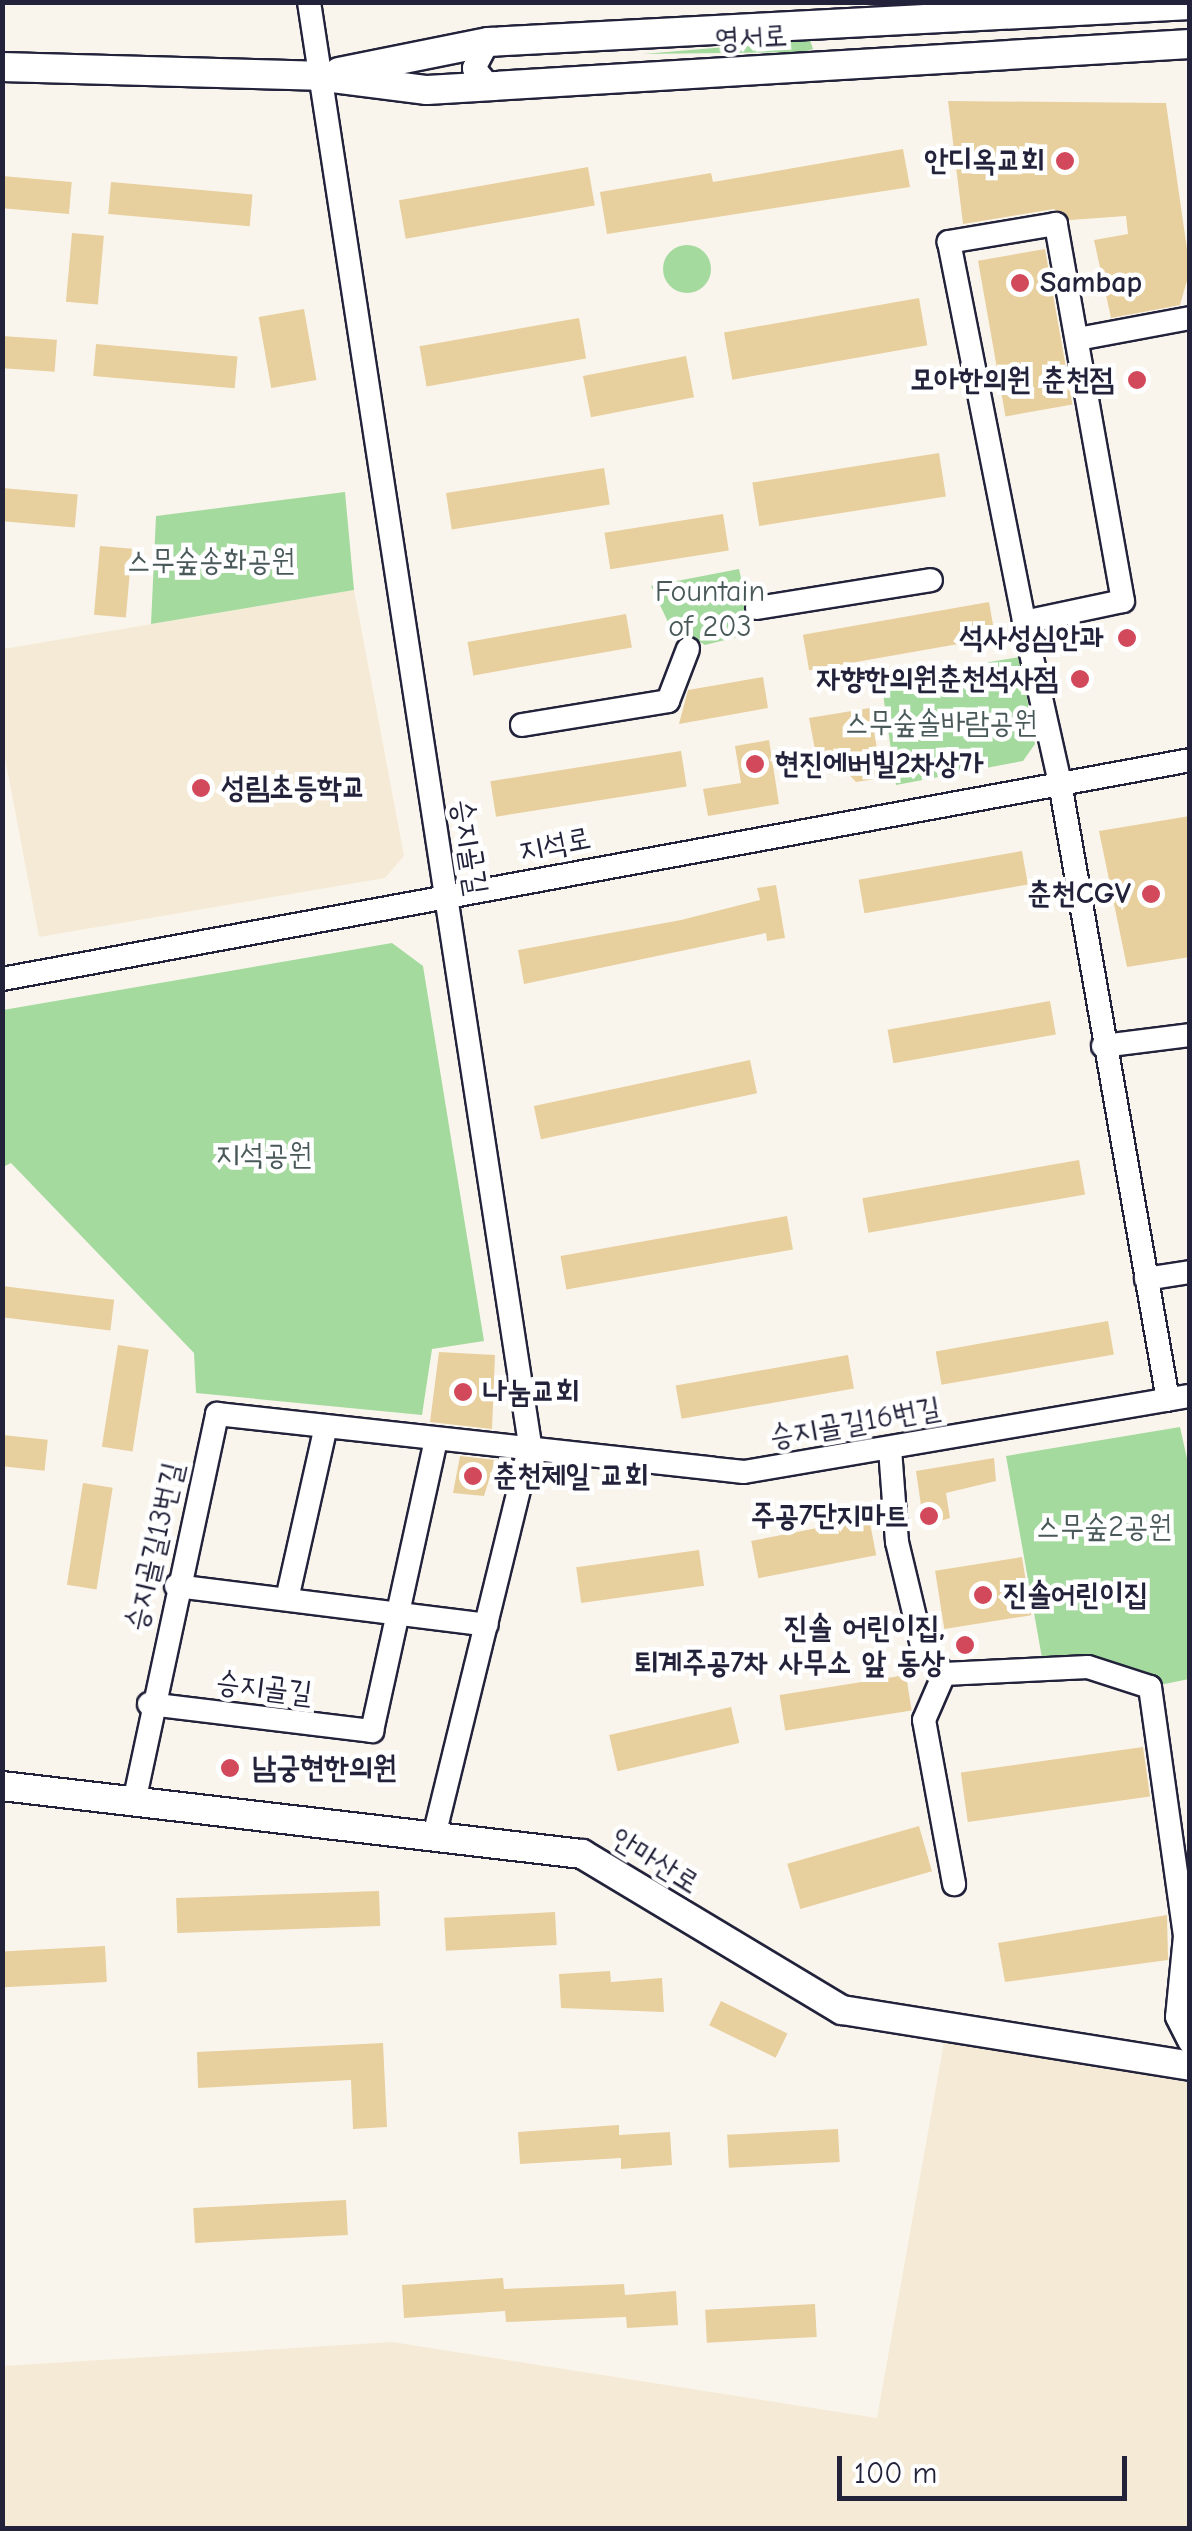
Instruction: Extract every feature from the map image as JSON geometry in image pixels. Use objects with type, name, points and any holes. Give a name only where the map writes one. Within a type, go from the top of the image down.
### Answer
[{"type":"street","name":"승지골길","points":[[310,2],[318,76],[530,1445],[434,1835]]},
{"type":"street","points":[[1033,16],[1065,2]]},
{"type":"street","name":"영서로","points":[[318,76],[488,42],[1033,16],[1184,21]]},
{"type":"street","points":[[966,58],[985,39],[968,21]]},
{"type":"street","name":"영서로","points":[[2,66],[318,76],[427,90],[966,58],[1184,21]]},
{"type":"street","points":[[1184,21],[1190,73]]},
{"type":"street","points":[[488,42],[474,68],[489,86]]},
{"type":"street","points":[[1024,622],[1123,601],[1056,224],[950,242],[1024,622],[1060,783],[1146,1279],[1178,1398]]},
{"type":"street","points":[[1078,339],[1190,318]]},
{"type":"street","points":[[756,608],[931,580]]},
{"type":"street","points":[[522,725],[668,701],[688,649]]},
{"type":"street","name":"지석로","points":[[2,979],[1190,760]]},
{"type":"street","points":[[1104,1046],[1190,1035]]},
{"type":"street","points":[[1146,1279],[1190,1272]]},
{"type":"street","name":"승지골길16번길","points":[[530,1445],[744,1472],[1178,1398]]},
{"type":"street","name":"승지골길13번길","points":[[134,1802],[150,1704],[217,1414],[436,1439],[530,1445]]},
{"type":"street","points":[[286,1599],[326,1426]]},
{"type":"street","points":[[394,1612],[436,1439]]},
{"type":"street","points":[[890,1448],[898,1542],[922,1646],[944,1674]]},
{"type":"street","points":[[176,1586],[487,1624]]},
{"type":"street","name":"승지골길","points":[[150,1704],[372,1731],[394,1612]]},
{"type":"street","points":[[944,1674],[1088,1667],[1150,1687],[1185,1936],[1177,2017],[1190,2042]]},
{"type":"street","points":[[944,1674],[924,1720],[954,1884]]},
{"type":"street","name":"안마산로","points":[[2,1786],[582,1854],[842,2010],[1190,2066]]},
{"type":"shaded area","name":"성림초등학교","points":[[354,590],[404,856],[385,878],[39,937],[3,747],[3,649]]},
{"type":"shaded area","points":[[946,2031],[1189,2066],[1189,2528],[3,2528],[3,2366],[392,2342],[877,2418]]},
{"type":"green space","points":[[810,40],[813,49],[804,52],[643,54]]},
{"type":"green space","points":[[687,245],[704,252],[711,269],[704,286],[687,293],[670,286],[663,269],[670,252]]},
{"type":"green space","name":"스무숲송화공원","points":[[345,492],[354,590],[151,624],[156,516]]},
{"type":"green space","name":"Fountain of 203","points":[[739,569],[753,633],[705,645],[668,622],[651,586]]},
{"type":"green space","name":"스무숲솔바람공원","points":[[1020,657],[1035,744],[1023,761],[896,785],[881,680]]},
{"type":"green space","name":"지석공원","points":[[392,943],[423,966],[484,1341],[432,1349],[422,1415],[196,1393],[194,1353],[11,1163],[3,1167],[3,1010]]},
{"type":"green space","name":"스무숲2공원","points":[[1180,1427],[1190,1472],[1189,1679],[1150,1687],[1044,1669],[1006,1456]]},
{"type":"building","name":"안디옥교회","points":[[948,101],[1166,103],[1190,270],[1180,305],[1111,318],[1094,240],[1128,234],[1126,216],[1070,220],[1054,209],[963,224]]},
{"type":"building","points":[[903,149],[910,187],[607,234],[600,192],[711,173],[713,182]]},
{"type":"building","points":[[588,167],[595,205],[406,239],[399,200]]},
{"type":"building","points":[[2,176],[72,182],[69,214],[2,208]]},
{"type":"building","points":[[111,182],[252,194],[250,226],[108,214]]},
{"type":"building","points":[[72,233],[104,236],[98,305],[66,302]]},
{"type":"building","points":[[1045,249],[1072,405],[1005,416],[978,261]]},
{"type":"building","points":[[919,298],[927,345],[732,380],[724,332]]},
{"type":"building","points":[[304,309],[317,380],[271,388],[259,317]]},
{"type":"building","points":[[579,318],[586,358],[427,387],[419,346]]},
{"type":"building","points":[[2,336],[57,340],[55,372],[2,368]]},
{"type":"building","points":[[96,344],[237,356],[235,388],[93,376]]},
{"type":"building","points":[[686,356],[694,397],[591,417],[583,376]]},
{"type":"building","points":[[939,453],[946,496],[759,526],[752,483]]},
{"type":"building","points":[[604,468],[610,505],[452,530],[446,493]]},
{"type":"building","points":[[2,488],[78,495],[75,527],[2,521]]},
{"type":"building","points":[[723,514],[729,551],[610,569],[604,533]]},
{"type":"building","points":[[100,546],[132,549],[126,618],[94,615]]},
{"type":"building","points":[[989,602],[995,637],[809,670],[803,635]]},
{"type":"building","points":[[626,614],[632,647],[473,675],[467,642]]},
{"type":"building","points":[[763,677],[768,708],[679,724],[688,690]]},
{"type":"building","points":[[870,708],[882,778],[856,782],[838,763],[818,766],[809,718]]},
{"type":"building","name":"현진에버빌2차상가","points":[[769,740],[779,804],[708,816],[703,789],[741,783],[735,746]]},
{"type":"building","points":[[681,751],[687,787],[496,817],[490,781]]},
{"type":"building","name":"춘천CGV","points":[[1190,816],[1190,957],[1127,967],[1099,831]]},
{"type":"building","points":[[1022,851],[1028,884],[864,913],[859,880]]},
{"type":"building","points":[[776,885],[785,938],[767,941],[766,933],[524,984],[518,950],[681,920],[760,900],[757,888]]},
{"type":"building","points":[[1050,1001],[1056,1034],[893,1063],[888,1030]]},
{"type":"building","points":[[750,1060],[757,1093],[541,1139],[534,1106]]},
{"type":"building","points":[[1079,1160],[1085,1194],[868,1233],[862,1198]]},
{"type":"building","points":[[787,1216],[793,1249],[566,1289],[560,1256]]},
{"type":"building","points":[[2,1286],[114,1300],[110,1331],[2,1317]]},
{"type":"building","points":[[1108,1321],[1114,1354],[942,1385],[936,1351]]},
{"type":"building","points":[[118,1345],[149,1350],[133,1452],[102,1447]]},
{"type":"building","name":"나눔교회","points":[[439,1352],[495,1355],[492,1429],[430,1422]]},
{"type":"building","points":[[848,1355],[854,1388],[682,1419],[676,1385]]},
{"type":"building","points":[[2,1435],[48,1440],[45,1471],[2,1466]]},
{"type":"building","name":"춘천제일 교회","points":[[460,1456],[495,1460],[484,1496],[453,1493]]},
{"type":"building","points":[[994,1458],[996,1481],[946,1493],[950,1518],[924,1526],[916,1471]]},
{"type":"building","points":[[83,1483],[113,1488],[97,1589],[67,1585]]},
{"type":"building","points":[[869,1518],[876,1555],[758,1578],[751,1541]]},
{"type":"building","points":[[699,1550],[704,1586],[581,1603],[576,1567]]},
{"type":"building","name":"진솔어린이집","points":[[1022,1557],[1031,1615],[944,1629],[935,1571]]},
{"type":"building","points":[[906,1675],[912,1711],[785,1731],[780,1695]]},
{"type":"building","points":[[731,1707],[739,1743],[618,1771],[609,1735]]},
{"type":"building","points":[[1143,1747],[1150,1797],[968,1822],[961,1773]]},
{"type":"building","points":[[919,1826],[932,1871],[800,1909],[787,1864]]},
{"type":"building","points":[[379,1891],[380,1926],[177,1933],[176,1898]]},
{"type":"building","points":[[555,1912],[557,1945],[446,1951],[444,1918]]},
{"type":"building","points":[[1167,1915],[1168,1960],[1005,1982],[998,1943]]},
{"type":"building","points":[[105,1946],[107,1982],[4,1987],[2,1951]]},
{"type":"building","points":[[610,1971],[611,1982],[662,1978],[664,2012],[561,2008],[559,1974]]},
{"type":"building","points":[[721,2001],[788,2033],[776,2058],[709,2025]]},
{"type":"building","points":[[383,2043],[387,2127],[353,2129],[351,2080],[198,2088],[197,2052]]},
{"type":"building","points":[[619,2125],[619,2135],[670,2132],[672,2165],[621,2169],[621,2158],[520,2164],[518,2132]]},
{"type":"building","points":[[838,2129],[840,2162],[729,2168],[727,2135]]},
{"type":"building","points":[[346,2200],[348,2235],[195,2243],[193,2208]]},
{"type":"building","points":[[503,2278],[504,2289],[624,2284],[625,2295],[676,2291],[678,2325],[627,2328],[626,2317],[506,2322],[505,2311],[404,2318],[402,2285]]},
{"type":"building","points":[[815,2304],[817,2337],[707,2343],[705,2310]]},
{"type":"place","name":"안디옥교회","points":[[1065,161]]},
{"type":"place","name":"Sambap","points":[[1020,283]]},
{"type":"place","name":"모아한의원 춘천점","points":[[1137,380]]},
{"type":"place","name":"석사성심안과","points":[[1127,638]]},
{"type":"place","name":"자향한의원춘천석사점","points":[[1080,679]]},
{"type":"place","name":"현진에버빌2차상가","points":[[755,764]]},
{"type":"place","name":"성림초등학교","points":[[201,788]]},
{"type":"place","name":"춘천CGV","points":[[1151,894]]},
{"type":"place","name":"나눔교회","points":[[463,1392]]},
{"type":"place","name":"춘천제일 교회","points":[[473,1476]]},
{"type":"place","name":"주공7단지마트","points":[[929,1516]]},
{"type":"place","name":"진솔어린이집","points":[[983,1595]]},
{"type":"place","name":"진솔 어린이집, 퇴계주공7차 사무소 앞 동상","points":[[965,1645]]},
{"type":"place","name":"남궁현한의원","points":[[230,1768]]}]
